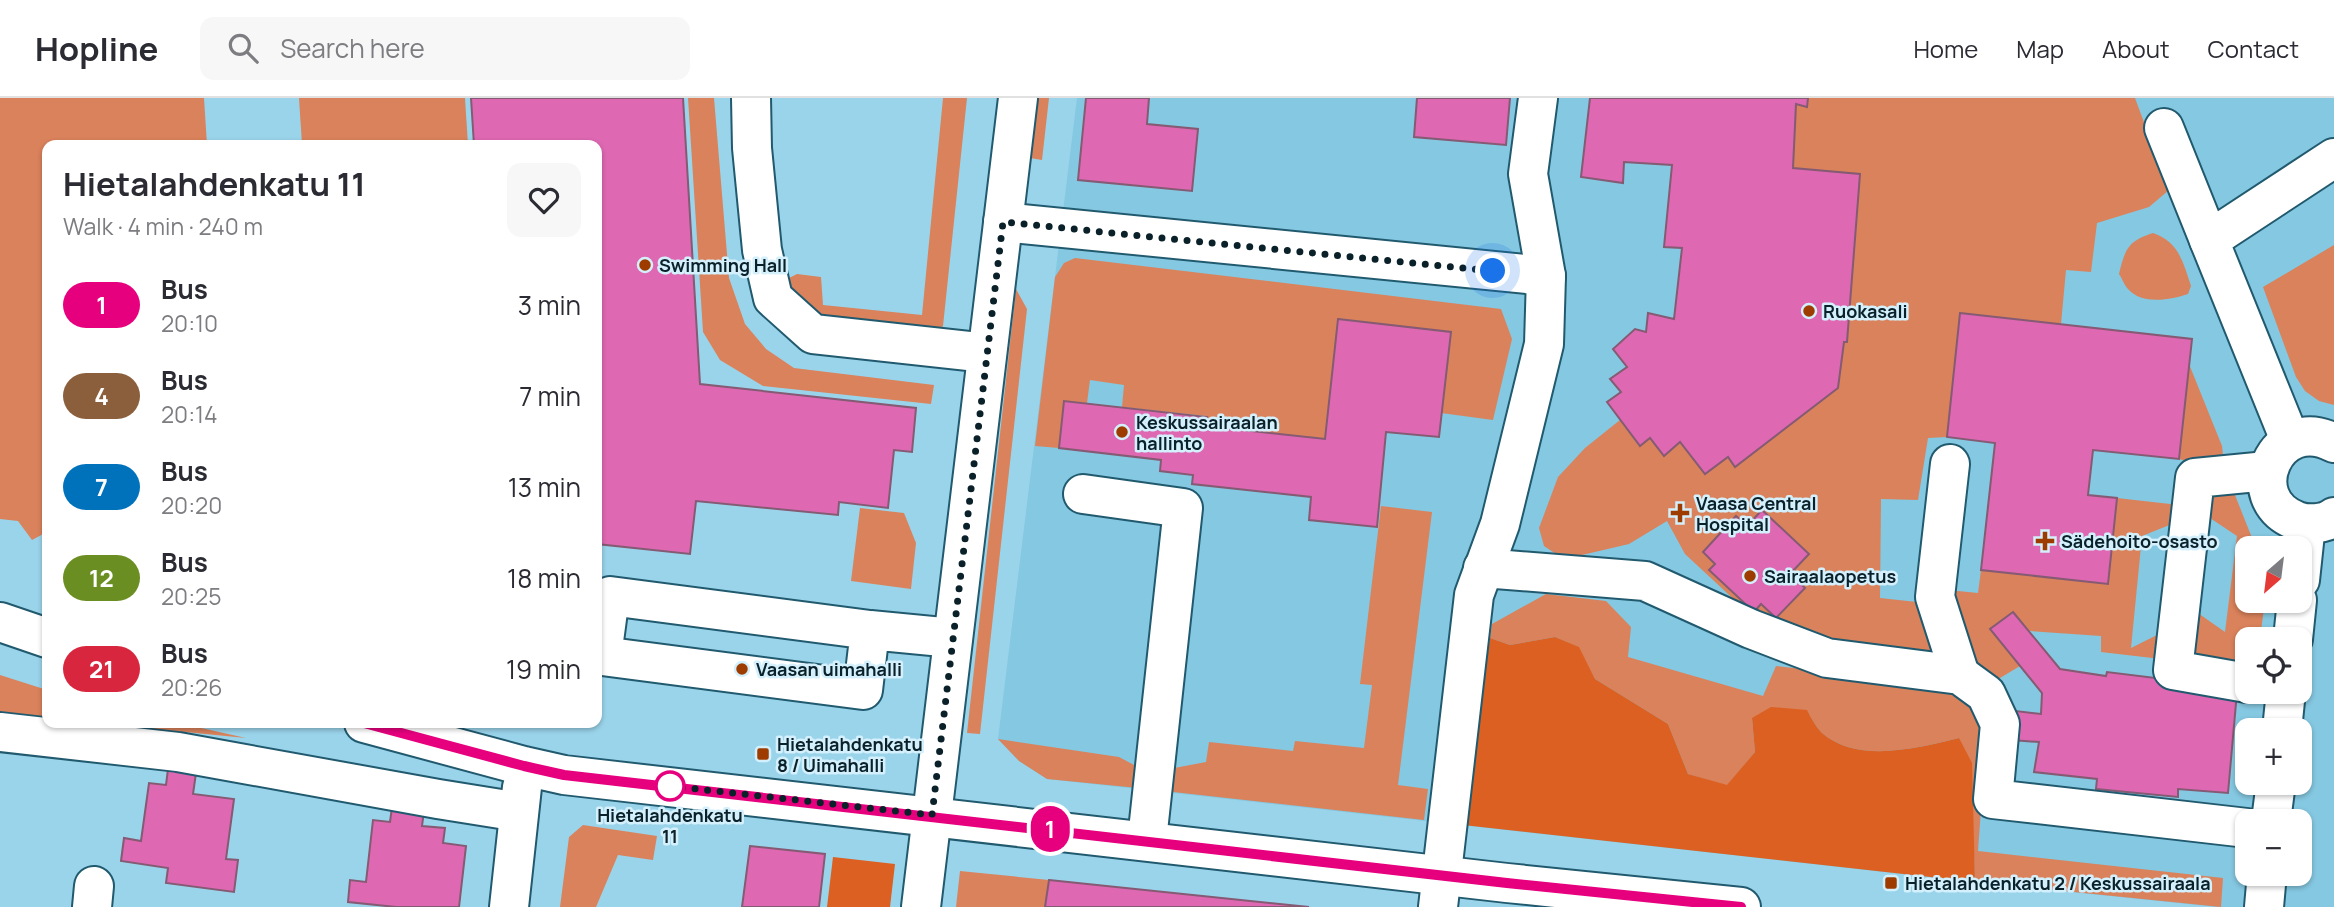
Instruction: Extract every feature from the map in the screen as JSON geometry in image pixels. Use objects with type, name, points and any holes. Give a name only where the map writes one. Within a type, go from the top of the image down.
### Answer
[{"type":"main road","points":[[751,98],[752,148],[762,250],[773,298],[813,334],[987,353]]},
{"type":"main road","points":[[921,907],[1018,98]]},
{"type":"main road","points":[[1439,891],[1474,595],[1500,524],[1544,344],[1546,276],[1528,174],[1538,98]]},
{"type":"main road","points":[[2164,128],[2290,440]]},
{"type":"main road","points":[[2209,240],[2334,158]]},
{"type":"main road","points":[[1003,222],[1546,276]]},
{"type":"main road","points":[[2312,545],[2320,521],[2284,516],[2269,496],[2267,471],[2275,453],[2290,440],[2307,436],[2324,437],[2334,443]]},
{"type":"main road","points":[[1950,464],[1936,597],[1960,675]]},
{"type":"main road","points":[[2235,681],[2173,670],[2194,478],[2267,471]]},
{"type":"main road","points":[[1083,494],[1183,508],[1147,840]]},
{"type":"main road","points":[[1483,568],[1645,580],[1751,629],[1827,658],[1960,675],[1986,694],[2000,724],[1993,799],[2235,827]]},
{"type":"main road","points":[[870,630],[863,690],[602,656],[610,596],[870,630],[953,638]]},
{"type":"main road","points":[[0,622],[42,636]]},
{"type":"main road","points":[[383,728],[524,766],[597,779],[1147,840],[1439,891],[1741,907]]},
{"type":"main road","points":[[0,732],[178,752],[519,812]]},
{"type":"main road","points":[[509,907],[524,766]]},
{"type":"main road","points":[[2264,907],[2266,886]]},
{"type":"shaded area","points":[[0,98],[204,98],[207,140],[42,140],[42,535],[32,540],[18,521],[0,519]]},
{"type":"shaded area","points":[[299,98],[465,98],[468,140],[302,140]]},
{"type":"shaded area","points":[[688,98],[714,98],[729,278],[745,324],[766,349],[794,368],[934,385],[931,404],[763,386],[720,360],[703,332]]},
{"type":"shaded area","points":[[943,98],[967,98],[943,326],[935,334],[817,320],[785,292],[787,279],[797,274],[821,277],[823,305],[922,315]]},
{"type":"shaded area","points":[[1036,98],[1049,98],[1042,160],[1030,158]]},
{"type":"shaded area","name":"Vaasa Central Hospital","points":[[1077,98],[2334,98],[2334,907],[2216,907],[1047,779],[1019,761],[998,739]]},
{"type":"shaded area","points":[[1808,98],[2135,98],[2169,190],[2149,207],[2097,223],[2091,272],[2066,270],[2061,324],[1960,313],[1947,437],[1928,438],[1918,500],[1881,499],[1880,598],[1926,603],[1941,659],[1829,647],[1755,619],[1685,554],[1667,521],[1629,544],[1582,555],[1559,556],[1544,546],[1539,528],[1558,477],[1585,448],[1620,420],[1639,446],[1650,438],[1664,456],[1680,442],[1705,474],[1728,457],[1735,467],[1838,387],[1844,342],[1847,342],[1860,174],[1793,168],[1796,104],[1807,106]]},
{"type":"shaded area","points":[[2153,233],[2169,242],[2179,254],[2191,286],[2188,294],[2165,299],[2148,299],[2134,294],[2124,284],[2119,274],[2126,252],[2138,239]]},
{"type":"shaded area","points":[[2334,245],[2334,405],[2319,401],[2305,391],[2296,377],[2263,287]]},
{"type":"shaded area","points":[[1075,258],[1501,309],[1512,339],[1493,420],[1441,413],[1450,332],[1339,319],[1325,439],[1205,426],[1206,416],[1122,407],[1124,385],[1090,380],[1087,403],[1064,401],[1059,448],[1035,446],[1055,277],[1064,263]]},
{"type":"shaded area","points":[[1016,289],[1027,309],[980,734],[967,733]]},
{"type":"shaded area","points":[[2189,364],[2222,446],[2224,464],[2203,466],[2179,459]]},
{"type":"shaded area","points":[[2231,485],[2251,536],[2237,536],[2204,514],[2212,493]]},
{"type":"shaded area","points":[[2117,498],[2179,505],[2177,522],[2142,536],[2131,648],[2163,632],[2161,659],[2101,652],[2101,636],[2029,631],[2013,612],[1990,629],[2020,666],[2000,678],[1985,681],[1969,668],[1948,590],[1978,593],[1981,570],[2108,584]]},
{"type":"shaded area","points":[[1381,506],[1432,512],[1398,785],[1428,789],[1424,820],[1164,791],[1169,769],[1206,762],[1209,742],[1293,751],[1295,741],[1364,748],[1372,685],[1360,684]]},
{"type":"shaded area","points":[[860,508],[904,513],[916,543],[911,589],[851,581]]},
{"type":"shaded area","points":[[2235,552],[2235,613],[2263,613],[2262,627],[2235,627],[2235,667],[2195,655],[2191,639],[2195,611],[2225,632]]},
{"type":"shaded area","points":[[1546,594],[1606,601],[1631,627],[1628,657],[1763,696],[1776,666],[1951,686],[1975,704],[1987,725],[1978,851],[2223,878],[2221,907],[1975,882],[1974,853],[1959,738],[1907,749],[1870,751],[1837,743],[1822,733],[1807,711],[1752,718],[1755,752],[1727,786],[1688,774],[1668,724],[1595,679],[1578,647],[1555,637],[1510,645],[1490,638],[1492,624]]},
{"type":"shaded area","points":[[1555,637],[1579,647],[1595,679],[1668,724],[1688,774],[1727,785],[1755,752],[1752,718],[1771,707],[1807,710],[1822,733],[1836,743],[1870,751],[1907,749],[1959,738],[1972,763],[1975,882],[1463,825],[1490,638],[1510,645]]},
{"type":"shaded area","points":[[0,675],[42,688],[42,717],[0,713]]},
{"type":"shaded area","points":[[145,728],[201,728],[246,738]]},
{"type":"shaded area","points":[[998,739],[1119,757],[1136,766],[1138,788],[1047,779],[1019,761]]},
{"type":"shaded area","points":[[583,825],[657,836],[653,860],[618,855],[596,907],[560,907],[569,837]]},
{"type":"shaded area","points":[[833,857],[895,864],[890,907],[827,907]]},
{"type":"shaded area","points":[[960,871],[1049,880],[1045,907],[956,907]]},
{"type":"building","name":"Swimming Hall","points":[[471,98],[683,98],[700,384],[916,408],[912,452],[894,450],[888,508],[839,502],[838,515],[696,501],[690,554],[602,545],[602,140],[474,140]]},
{"type":"building","points":[[1086,98],[1149,98],[1147,124],[1198,129],[1192,191],[1078,180]]},
{"type":"building","points":[[1417,98],[1510,98],[1506,145],[1414,137]]},
{"type":"building","points":[[1590,98],[1808,98],[1807,107],[1796,104],[1793,168],[1860,174],[1847,342],[1844,342],[1838,388],[1735,467],[1728,457],[1705,474],[1680,442],[1664,456],[1650,438],[1640,446],[1607,402],[1621,392],[1610,379],[1627,367],[1613,349],[1635,329],[1646,332],[1648,313],[1674,319],[1682,248],[1664,247],[1672,165],[1624,162],[1623,183],[1581,177]]},
{"type":"building","points":[[1960,313],[2192,339],[2179,459],[2093,450],[2088,495],[2117,498],[2108,584],[1981,570],[1995,443],[1947,437]]},
{"type":"building","points":[[1338,319],[1451,332],[1439,437],[1386,432],[1377,527],[1309,520],[1311,497],[1192,484],[1193,475],[1160,471],[1161,460],[1059,448],[1064,401],[1207,417],[1205,426],[1325,439]]},
{"type":"building","points":[[1762,510],[1809,554],[1790,574],[1805,588],[1776,618],[1761,604],[1754,612],[1709,570],[1715,564],[1703,552],[1736,516],[1747,526]]},
{"type":"building","points":[[2013,612],[2060,669],[2106,676],[2107,672],[2188,682],[2235,692],[2228,793],[2178,789],[2178,797],[2096,789],[2097,779],[2034,772],[2039,742],[2012,740],[2016,711],[2041,714],[2042,693],[1990,629]]},
{"type":"building","points":[[168,769],[196,773],[193,794],[234,799],[226,859],[238,860],[234,892],[166,883],[168,868],[121,861],[124,838],[141,841],[149,783],[166,785]]},
{"type":"building","points":[[392,807],[424,811],[422,826],[445,828],[443,843],[466,846],[459,907],[396,907],[348,902],[350,880],[366,882],[373,820],[390,822]]},
{"type":"building","points":[[750,846],[825,854],[819,907],[742,907]]},
{"type":"building","points":[[1049,880],[1309,907],[1045,907]]},
{"type":"bus line","name":"1","points":[[383,728],[564,775],[932,815],[1507,883],[1741,907]]},
{"type":"place","name":"Swimming Hall","points":[[645,265]]},
{"type":"place","name":"Ruokasali","points":[[1809,311]]},
{"type":"place","name":"Keskussairaalan hallinto","points":[[1122,432]]},
{"type":"place","name":"Vaasa Central Hospital","points":[[1680,513]]},
{"type":"place","name":"Sädehoito-osasto","points":[[2045,541]]},
{"type":"place","name":"Sairaalaopetus","points":[[1750,576]]},
{"type":"place","name":"Vaasan uimahalli","points":[[742,669]]},
{"type":"place","name":"Hietalahdenkatu 8 / Uimahalli","points":[[763,754]]},
{"type":"place","name":"Hietalahdenkatu 11","points":[[670,786]]},
{"type":"place","name":"Hietalahdenkatu 2 / Keskussairaala","points":[[1891,883]]},
{"type":"route","points":[[670,786],[932,815],[1003,222],[1493,271]]}]
